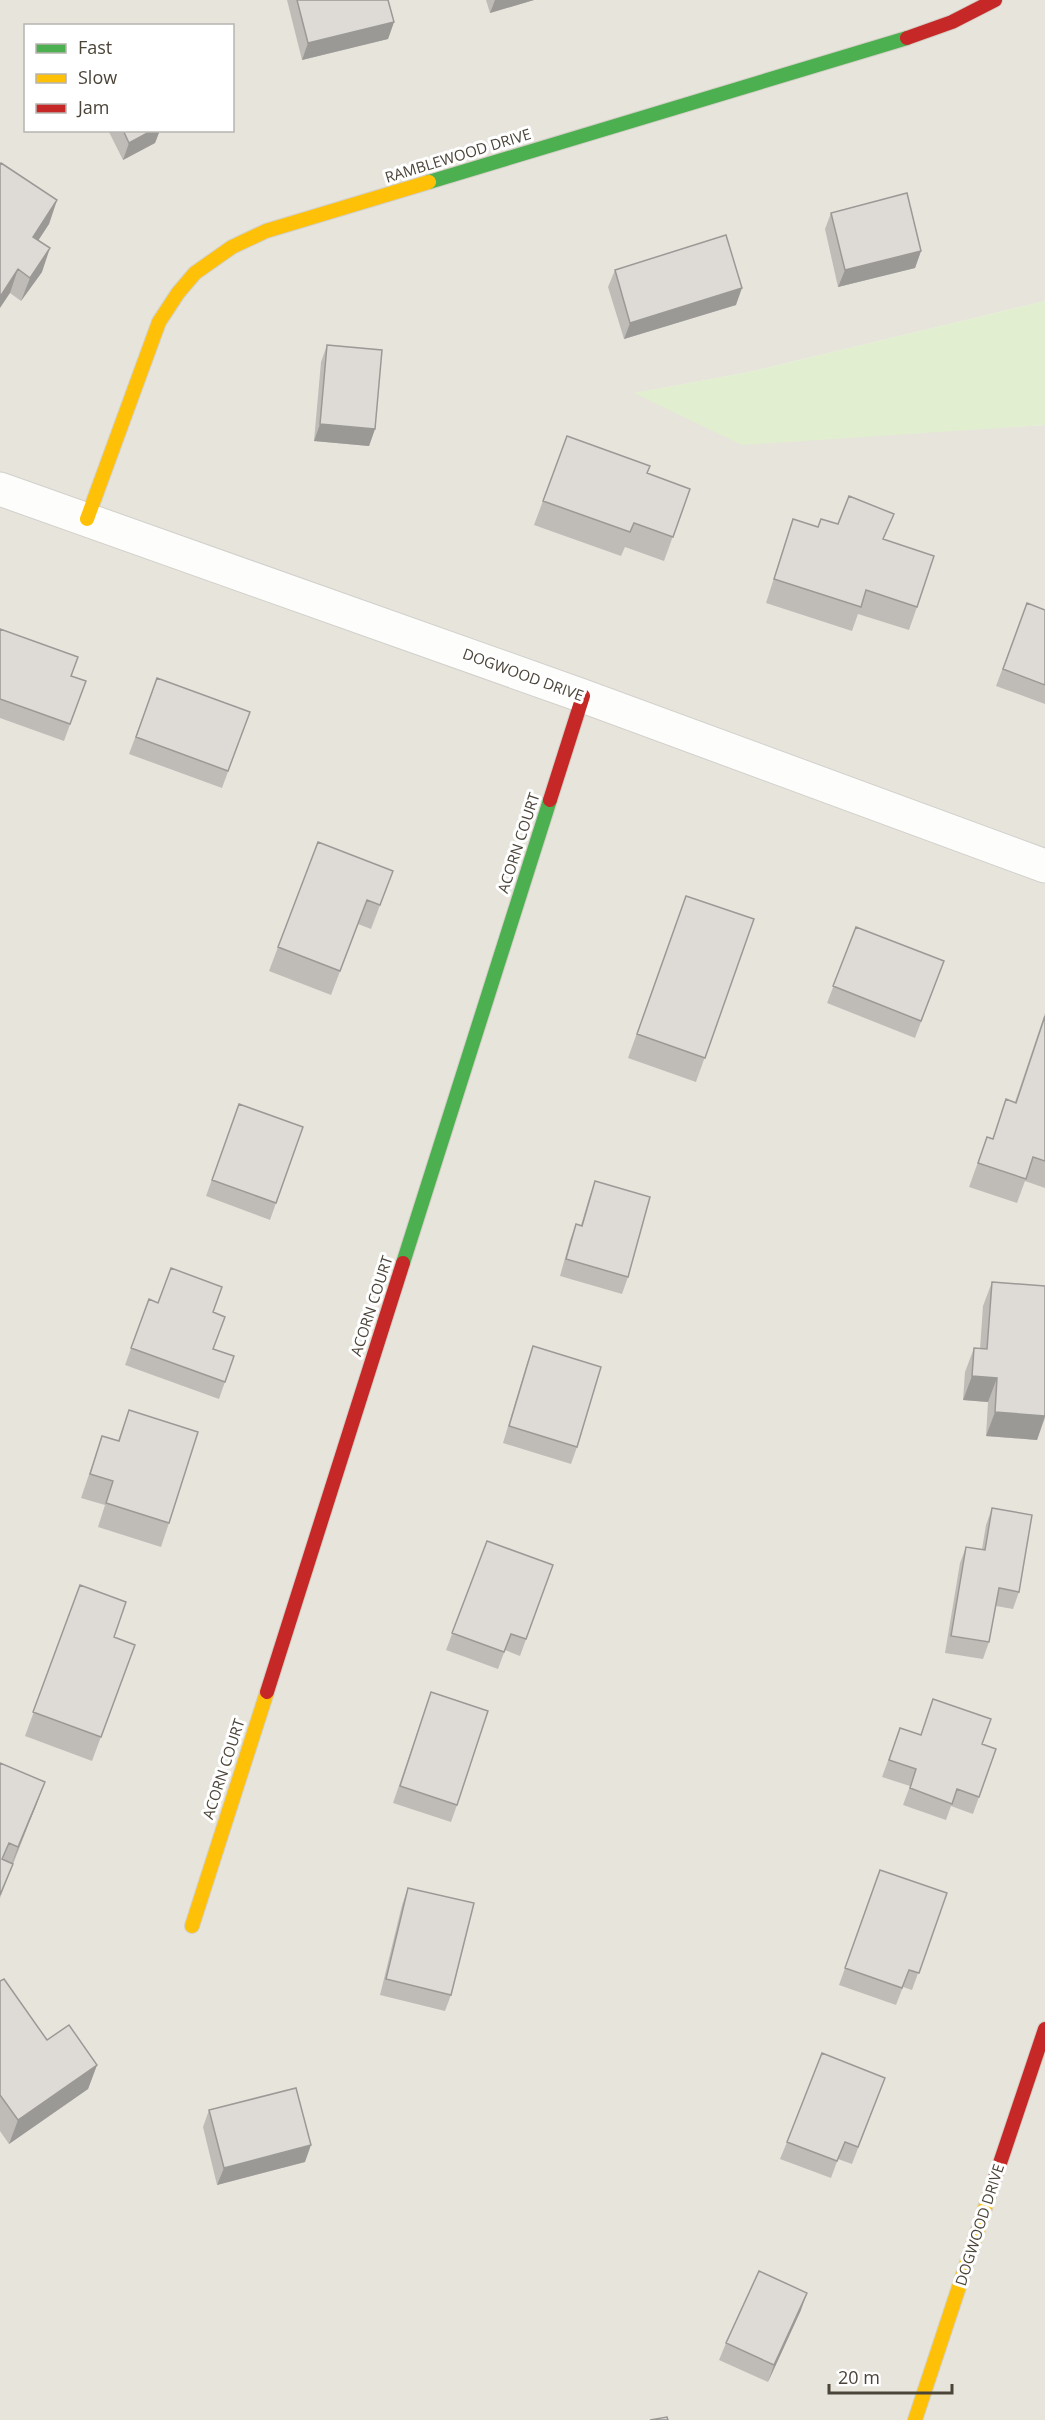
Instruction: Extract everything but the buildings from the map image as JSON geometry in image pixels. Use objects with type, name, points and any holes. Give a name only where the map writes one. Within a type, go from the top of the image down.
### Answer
[{"type":"street","name":"RAMBLEWOOD DRIVE","points":[[87,519],[159,322],[177,294],[200,267],[226,250],[266,231],[915,36],[952,22],[995,0]]},
{"type":"street","name":"DOGWOOD DRIVE","points":[[0,489],[583,696],[1045,866]]},
{"type":"street","name":"ACORN COURT","points":[[192,1926],[583,696]]},
{"type":"street","name":"DOGWOOD DRIVE","points":[[915,2420],[1045,2029]]},
{"type":"shaded area","points":[[0,0],[1045,0],[1045,301],[749,372],[635,393],[940,431],[1045,425],[1045,2420],[0,2420]]},
{"type":"green space","points":[[1045,301],[1045,425],[742,445],[634,393],[749,372]]},
{"type":"traffic: fast","points":[[429,182],[907,38]]},
{"type":"traffic: fast","points":[[403,1263],[550,800]]},
{"type":"traffic: slow","points":[[87,519],[159,322],[178,293],[195,273],[232,247],[266,231],[429,182]]},
{"type":"traffic: slow","points":[[192,1926],[267,1692]]},
{"type":"traffic: slow","points":[[915,2420],[993,2184]]},
{"type":"traffic: jam","points":[[907,38],[952,22],[995,0]]},
{"type":"traffic: jam","points":[[550,800],[583,696]]},
{"type":"traffic: jam","points":[[267,1692],[403,1263]]},
{"type":"traffic: jam","points":[[993,2184],[1045,2029]]}]
